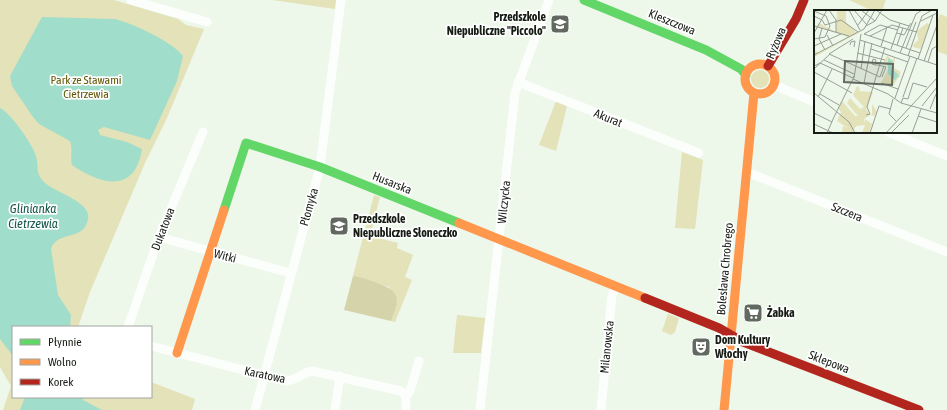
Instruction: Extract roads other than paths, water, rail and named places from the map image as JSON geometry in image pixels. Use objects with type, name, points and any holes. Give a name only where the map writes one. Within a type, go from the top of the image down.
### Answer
[{"type":"street","points":[[131,0],[207,22]]},
{"type":"street","name":"Płomyka","points":[[255,410],[290,273],[320,167],[341,0]]},
{"type":"street","name":"Wilczycka","points":[[480,410],[515,93],[549,0]]},
{"type":"street","name":"Kleszczowa","points":[[584,0],[706,50],[709,53],[741,69],[746,75]]},
{"type":"street","name":"Ryżowa","points":[[768,66],[796,19],[804,0]]},
{"type":"street","name":"Ryżowa","points":[[775,75],[795,32],[796,19]]},
{"type":"street","name":"Kleszczowa","points":[[706,50],[711,48],[718,50],[755,65]]},
{"type":"street","points":[[761,64],[768,66],[775,75],[774,85],[770,90],[764,93],[754,93],[746,85],[746,75],[749,69],[755,65],[761,64]]},
{"type":"street","name":"Akurat","points":[[518,82],[699,153]]},
{"type":"street","points":[[774,85],[814,102]]},
{"type":"street","name":"Bolesława Chrobrego","points":[[724,410],[752,130],[750,121],[754,93]]},
{"type":"street","name":"Bolesława Chrobrego","points":[[752,130],[755,126],[764,93]]},
{"type":"street","name":"Dukatowa","points":[[128,326],[159,237],[203,132]]},
{"type":"street","points":[[890,133],[947,156]]},
{"type":"street","name":"Husarska","points":[[177,353],[246,143],[320,167],[719,328],[731,335]]},
{"type":"street","name":"Szczera","points":[[747,172],[947,252]]},
{"type":"street","name":"Witki","points":[[159,237],[290,273]]},
{"type":"street","name":"Milanowska","points":[[601,410],[612,295],[616,286]]},
{"type":"street","name":"Sklepowa","points":[[731,335],[743,342],[919,410]]},
{"type":"street","name":"Karatowa","points":[[152,346],[264,377],[290,381],[312,371],[340,376],[404,394]]},
{"type":"street","points":[[406,410],[404,394],[410,391],[418,361]]},
{"type":"street","points":[[335,410],[340,376]]},
{"type":"water","points":[[42,17],[115,19],[131,24],[162,39],[183,56],[177,81],[150,140],[104,127],[98,130],[100,135],[127,142],[142,149],[138,163],[132,173],[124,179],[105,181],[83,172],[72,165],[70,141],[39,124],[12,86],[10,76]]},
{"type":"water","name":"Glinianka Cietrzewia","points":[[0,108],[15,122],[31,144],[37,160],[38,172],[43,181],[84,207],[88,213],[88,219],[86,226],[81,231],[64,237],[54,243],[51,249],[58,295],[71,315],[70,326],[12,326],[12,355],[0,339]]},
{"type":"water","points":[[25,398],[82,398],[83,400],[102,410],[20,410]]},
{"type":"place","name":"Przedszkole Niepubliczne \"Piccolo\"","points":[[560,24]]},
{"type":"place","name":"Przedszkole Niepubliczne Słoneczko","points":[[339,226]]},
{"type":"place","name":"Żabka","points":[[753,313]]},
{"type":"place","name":"Dom Kultury Włochy","points":[[701,347]]},
{"type":"park label","name":"Park ze Stawami Cietrzewia","points":[[86,87]]}]
